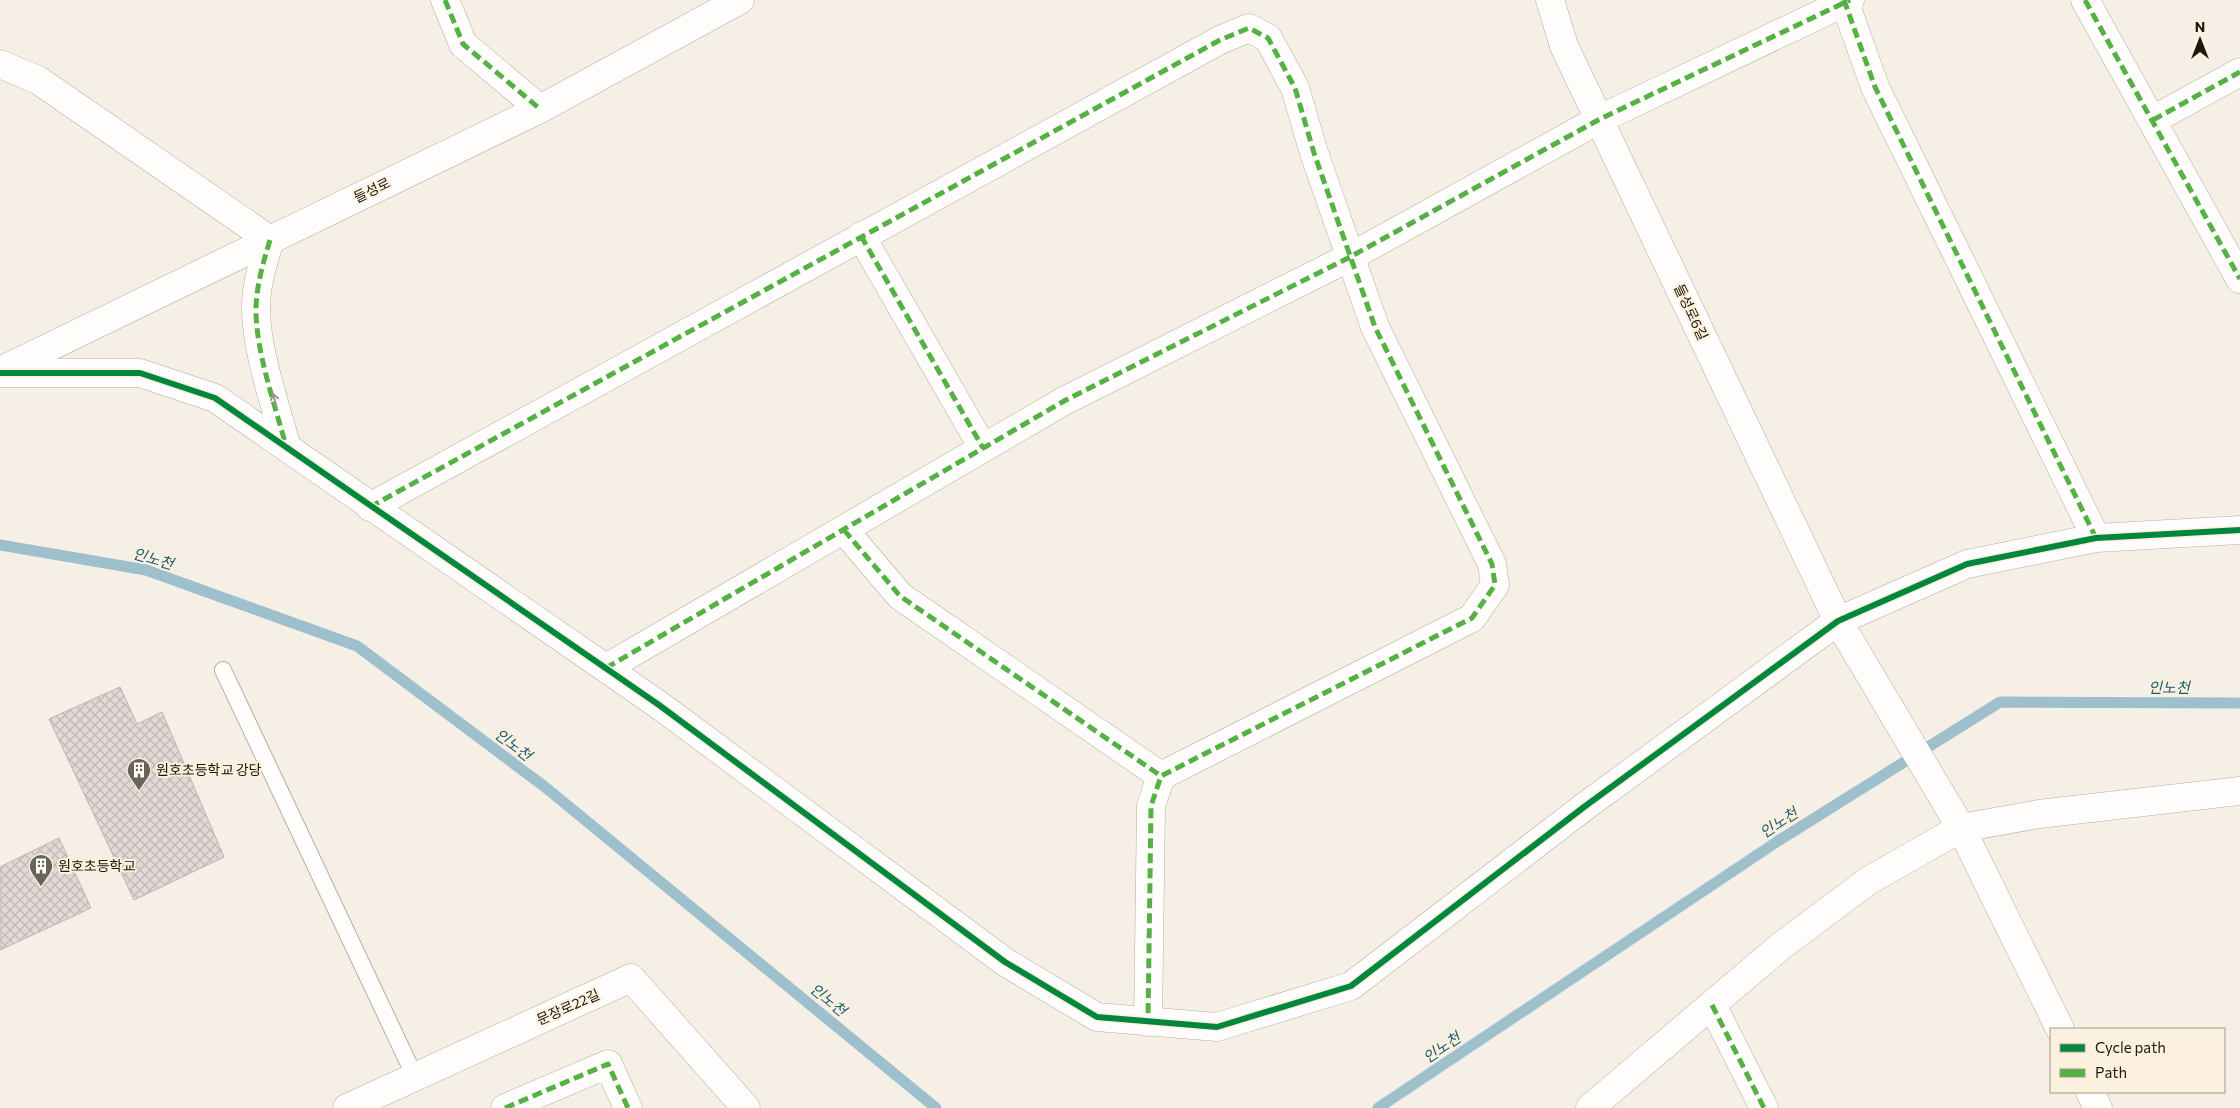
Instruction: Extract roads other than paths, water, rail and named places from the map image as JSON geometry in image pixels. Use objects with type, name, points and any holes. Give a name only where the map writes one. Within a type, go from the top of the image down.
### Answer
[{"type":"street","points":[[445,0],[463,44],[540,109]]},
{"type":"street","name":"들성로","points":[[0,372],[540,109],[740,0]]},
{"type":"street","name":"들성로6길","points":[[1550,0],[1564,46],[1838,621],[1961,828],[2060,1028]]},
{"type":"street","points":[[2085,0],[2240,279]]},
{"type":"street","points":[[606,668],[1064,401],[1350,257],[1600,119],[1846,1],[1875,87],[2096,538]]},
{"type":"street","points":[[370,507],[1220,40],[1249,28],[1268,38],[1294,88],[1314,153],[1375,327],[1492,564],[1495,585],[1472,618],[1161,776],[1151,806],[1148,1022]]},
{"type":"street","points":[[0,64],[38,80],[270,240],[259,275],[256,309],[261,349],[287,448]]},
{"type":"street","points":[[2152,120],[2240,72]]},
{"type":"street","points":[[861,236],[983,448]]},
{"type":"street","points":[[0,372],[140,373],[215,398],[370,507],[659,705],[1006,962],[1097,1017],[1217,1027],[1351,986],[1584,807],[1838,621],[1967,564],[2096,538],[2240,530]]},
{"type":"street","points":[[844,530],[900,596],[1161,776]]},
{"type":"street","points":[[1590,1108],[1781,946],[1868,881],[1961,828],[2040,814],[2240,791]]},
{"type":"street","name":"문장로22길","points":[[347,1108],[632,978],[746,1108]]},
{"type":"street","points":[[1712,1005],[1764,1108]]},
{"type":"street","points":[[505,1108],[608,1064],[628,1108]]},
{"type":"street","points":[[2090,1093],[2098,1108]]},
{"type":"lane","points":[[223,670],[415,1077]]},
{"type":"waterway","name":"인노천","points":[[0,545],[146,570],[357,646],[545,787],[936,1108]]},
{"type":"waterway","name":"인노천","points":[[1378,1108],[1778,841],[2000,702],[2240,703]]},
{"type":"place","name":"원호초등학교 강당","points":[[139,791]]},
{"type":"place","name":"원호초등학교","points":[[41,887]]}]
